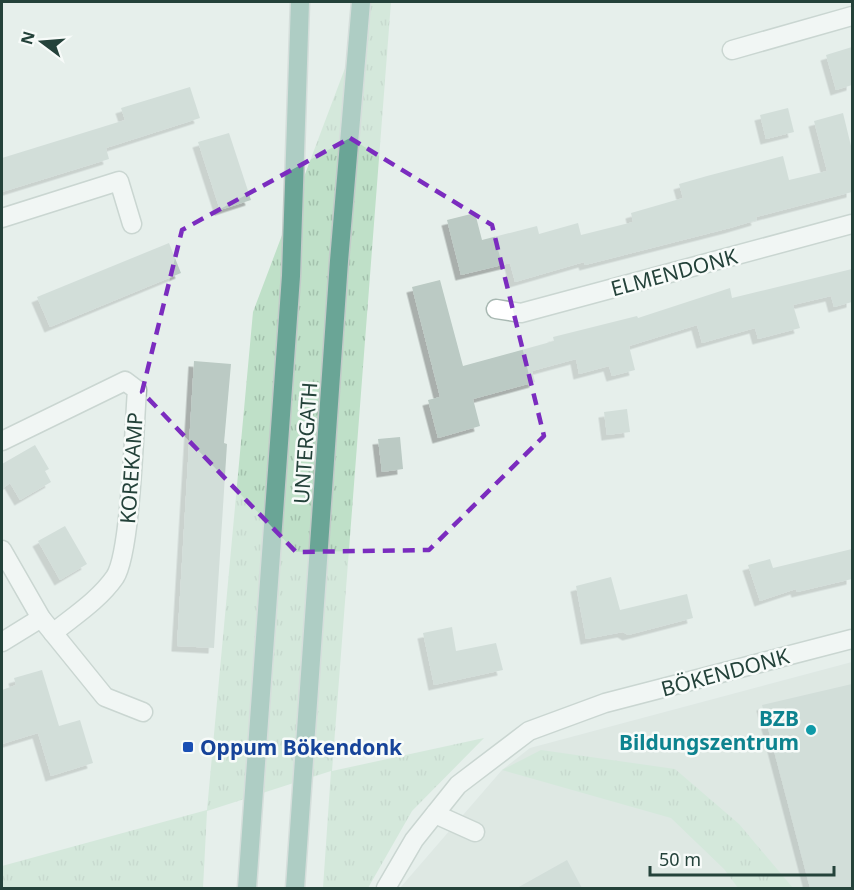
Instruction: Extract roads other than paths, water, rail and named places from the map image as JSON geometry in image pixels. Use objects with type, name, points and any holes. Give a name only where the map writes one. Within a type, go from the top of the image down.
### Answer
[{"type":"main road","name":"UNTERGATH","points":[[247,888],[291,276],[300,2]]},
{"type":"main road","name":"UNTERGATH","points":[[295,888],[339,261],[361,2]]},
{"type":"street","points":[[732,50],[852,16]]},
{"type":"street","points":[[2,218],[119,181],[132,224]]},
{"type":"street","name":"ELMENDONK","points":[[496,309],[521,313],[852,224]]},
{"type":"street","name":"KOREKAMP","points":[[2,441],[125,381],[136,390],[126,539],[116,575],[104,591],[53,633]]},
{"type":"street","points":[[2,550],[41,618],[105,697],[143,712]]},
{"type":"street","points":[[2,642],[41,618]]},
{"type":"street","name":"BÖKENDONK","points":[[386,888],[414,840],[458,785],[529,731],[605,703],[852,639]]},
{"type":"street","points":[[435,814],[475,831]]},
{"type":"place","name":"BZB Bildungszentrum","points":[[811,730]]},
{"type":"place","name":"Oppum Bökendonk","points":[[188,747]]}]
